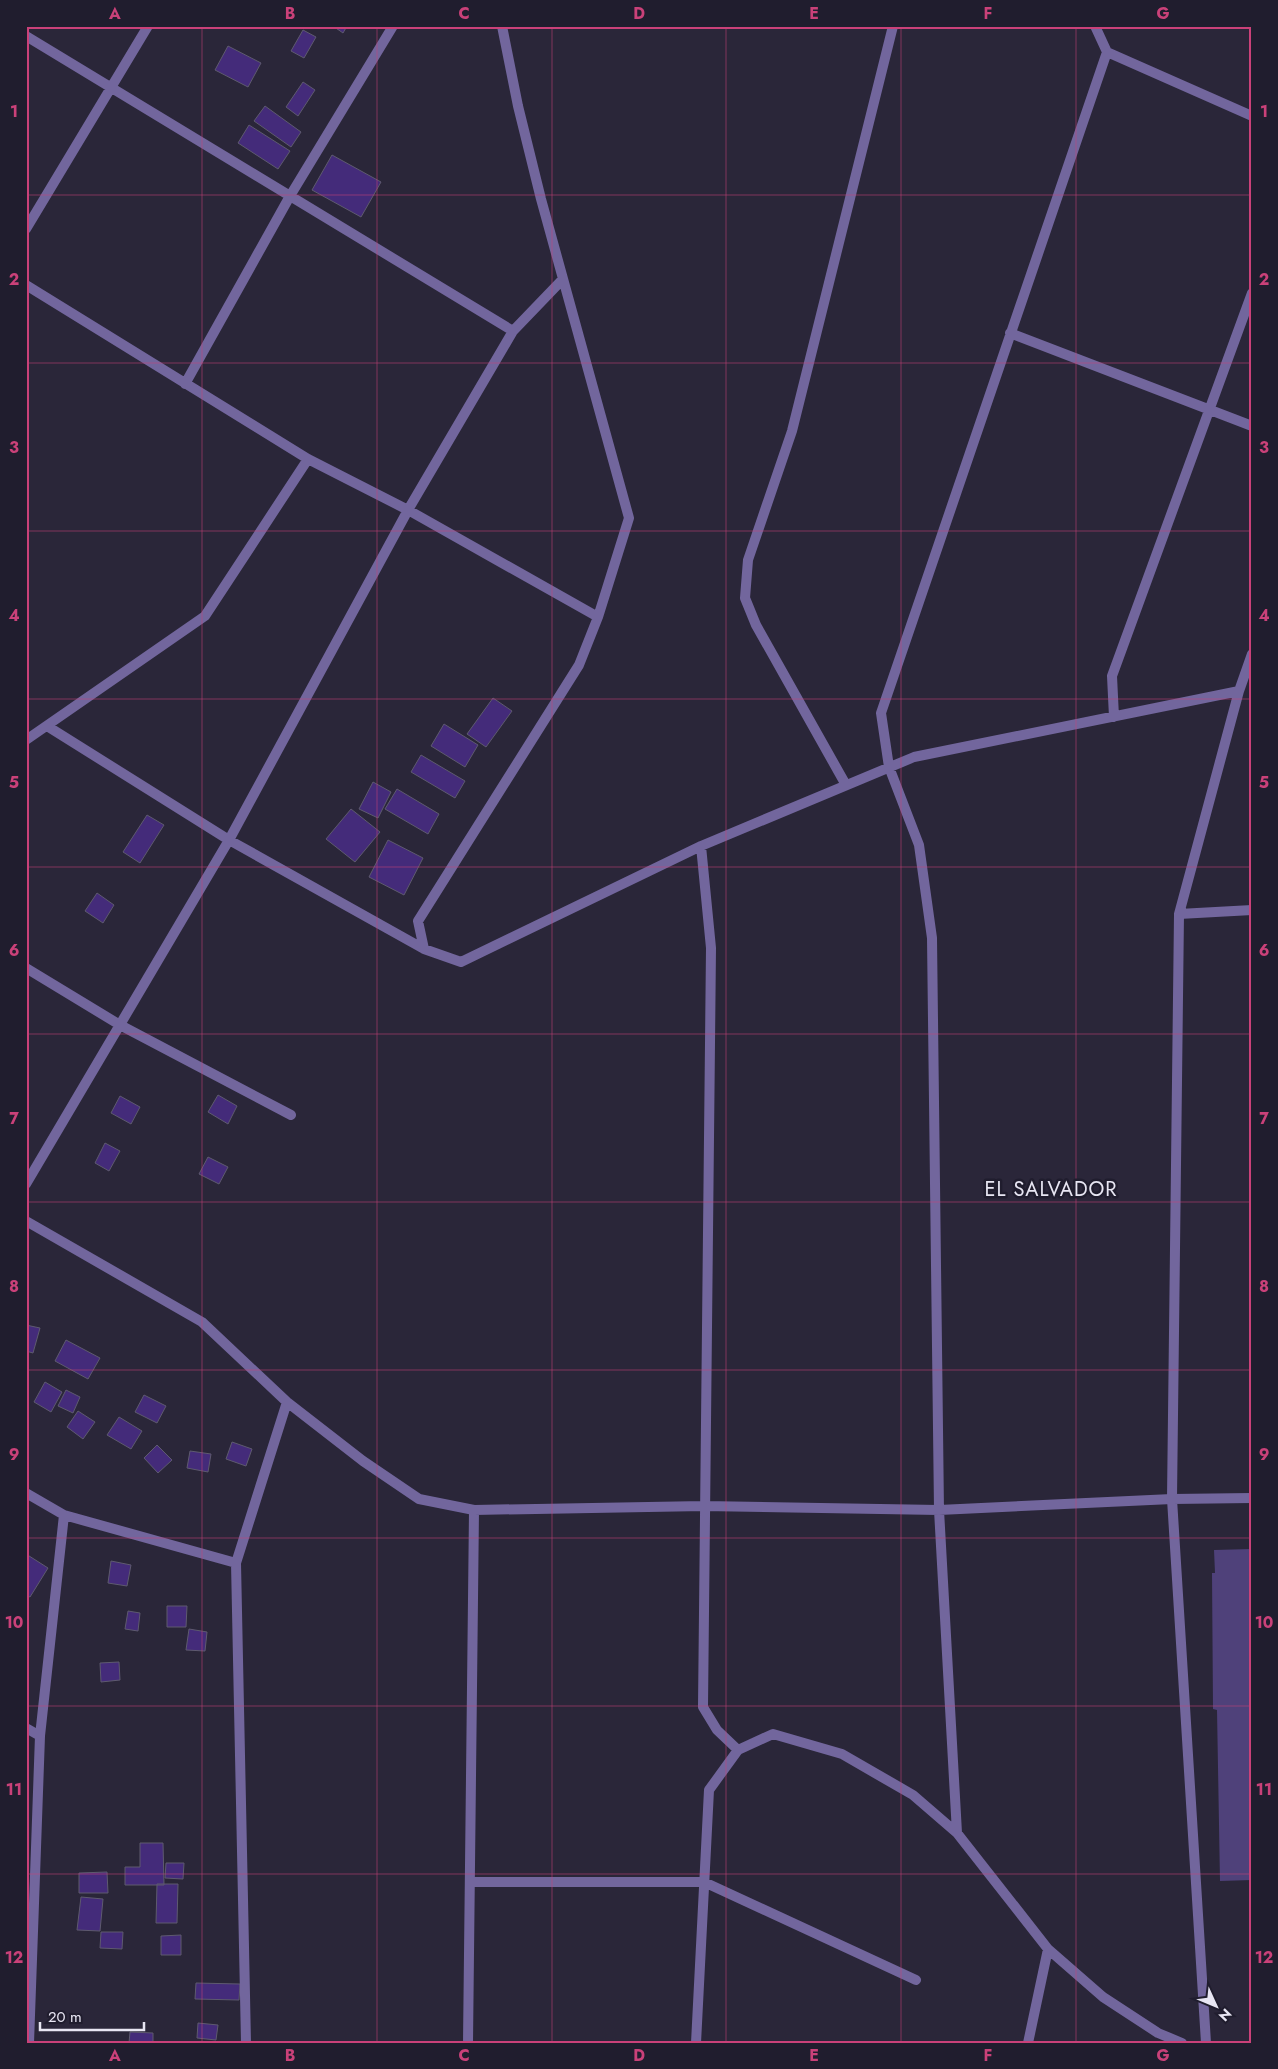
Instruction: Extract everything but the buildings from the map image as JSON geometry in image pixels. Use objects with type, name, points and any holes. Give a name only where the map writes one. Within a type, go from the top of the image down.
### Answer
[{"type":"street","points":[[26,229],[148,26]]},
{"type":"street","points":[[185,384],[290,196],[393,26]]},
{"type":"street","points":[[424,949],[418,921],[579,665],[598,617],[629,518],[563,279],[518,106],[502,26]]},
{"type":"street","points":[[846,785],[756,625],[746,598],[747,570],[748,560],[792,431],[893,26]]},
{"type":"street","points":[[1095,26],[1107,52],[1252,116]]},
{"type":"street","points":[[26,36],[513,331]]},
{"type":"street","points":[[957,1833],[939,1510],[932,938],[919,845],[889,767],[881,713],[1107,52]]},
{"type":"street","points":[[26,1184],[229,840],[408,510],[513,331],[563,279]]},
{"type":"street","points":[[26,284],[308,459],[408,510],[598,617]]},
{"type":"street","points":[[1114,716],[1112,676],[1252,293]]},
{"type":"street","points":[[1010,333],[1252,426]]},
{"type":"street","points":[[26,740],[205,616],[308,459]]},
{"type":"street","points":[[1206,2043],[1172,1499],[1180,914],[1239,691],[1252,654]]},
{"type":"street","points":[[47,726],[229,840],[424,949],[460,962],[701,846],[914,757],[1239,691]]},
{"type":"street","points":[[701,846],[711,948],[703,1707],[717,1730],[738,1750]]},
{"type":"street","points":[[1180,914],[1252,910]]},
{"type":"street","points":[[26,968],[120,1025],[291,1115]]},
{"type":"street","points":[[26,1221],[202,1322],[287,1402],[363,1460],[419,1499],[474,1510],[704,1506],[939,1510],[1172,1499],[1252,1498]]},
{"type":"street","points":[[246,2043],[236,1563],[287,1402]]},
{"type":"street","points":[[26,1493],[64,1515],[236,1563]]},
{"type":"street","points":[[468,2043],[474,1510]]},
{"type":"street","points":[[29,2043],[29,1964],[40,1736],[64,1515]]},
{"type":"street","points":[[26,1728],[40,1736]]},
{"type":"street","points":[[696,2043],[709,1790],[738,1750],[773,1734],[842,1754],[913,1795],[957,1833],[1048,1949],[1103,1997],[1158,2034],[1182,2043]]},
{"type":"street","points":[[470,1882],[704,1882],[916,1980]]},
{"type":"street","points":[[1028,2043],[1048,1949]]},
{"type":"shaded area","points":[[1252,1549],[1252,1880],[1220,1881],[1217,1710],[1213,1709],[1212,1573],[1215,1573],[1214,1550]]},
{"type":"district","name":"EL SALVADOR","points":[[1051,1189]]}]
